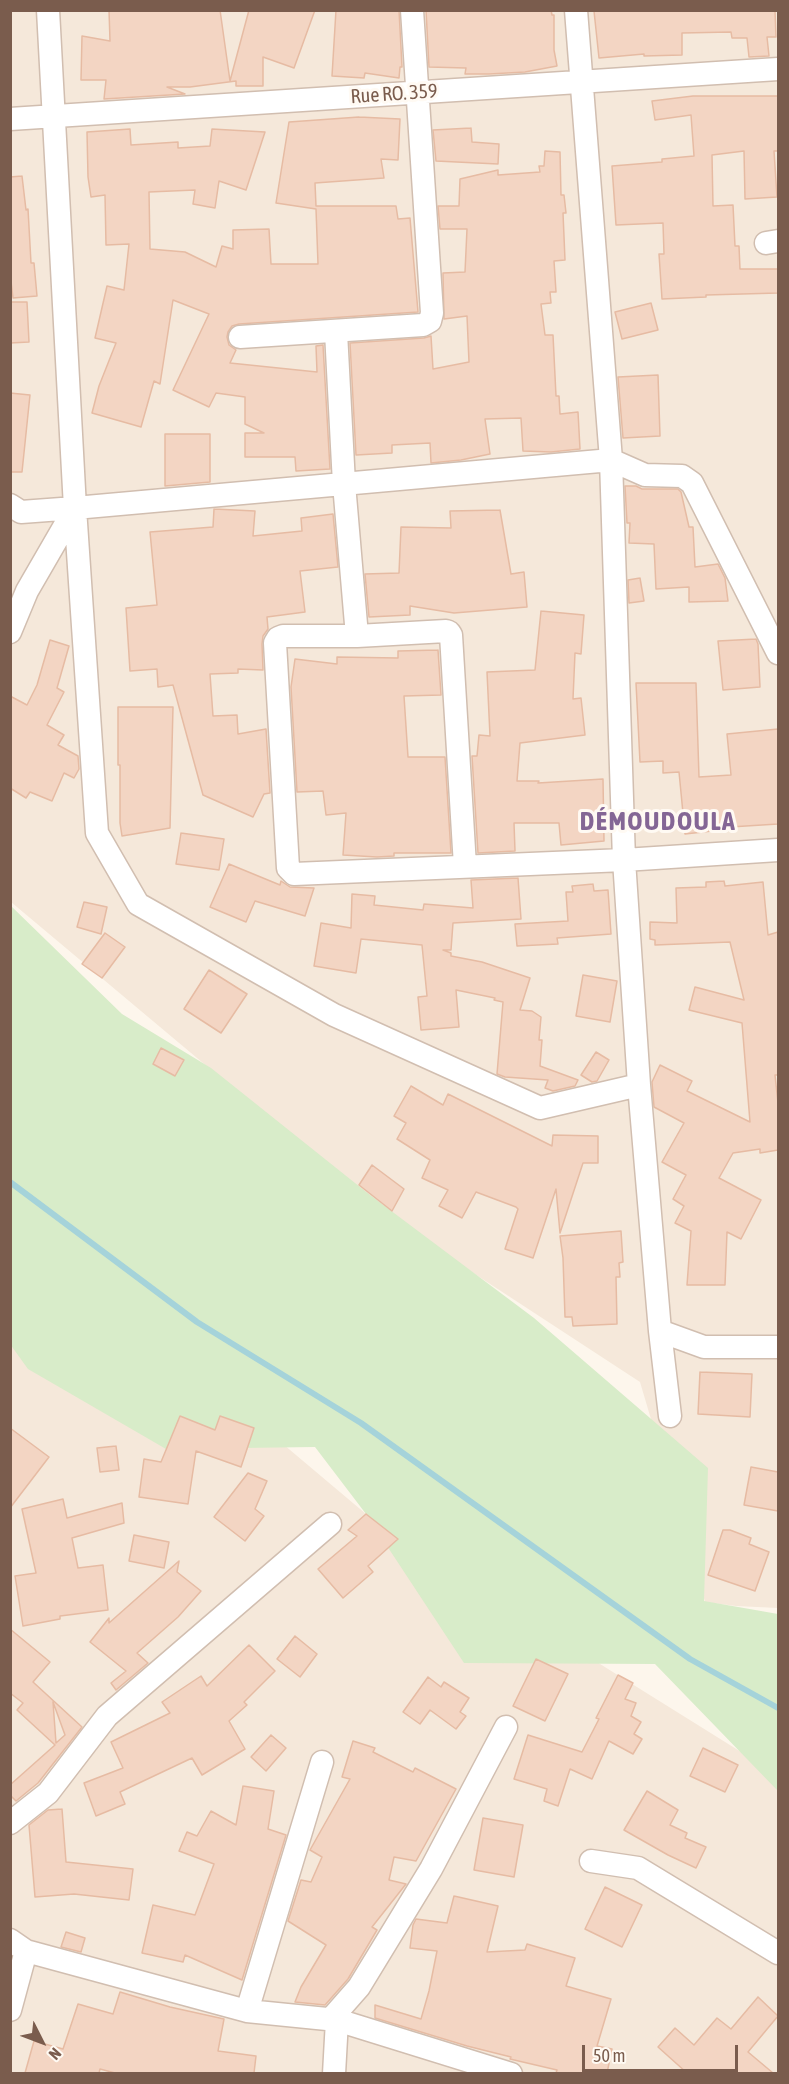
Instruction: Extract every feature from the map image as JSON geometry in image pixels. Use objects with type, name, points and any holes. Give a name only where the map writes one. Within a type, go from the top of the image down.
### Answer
[{"type":"street","points":[[48,10],[75,508],[97,833],[138,904],[334,1015],[540,1108],[639,1085]]},
{"type":"street","points":[[240,337],[423,325],[429,321],[432,313],[412,10]]},
{"type":"street","points":[[576,10],[611,460],[624,860],[639,1085],[669,1416]]},
{"type":"street","name":"Rue RO. 359","points":[[10,119],[778,69]]},
{"type":"street","points":[[336,332],[344,484],[357,636]]},
{"type":"street","points":[[10,505],[21,512],[75,508],[611,460],[645,475],[682,476],[692,483],[778,653]]},
{"type":"street","points":[[10,632],[27,591],[75,508]]},
{"type":"street","points":[[465,866],[451,635],[446,631],[357,636],[283,636],[274,643],[288,868],[294,874],[624,860],[778,850]]},
{"type":"street","points":[[660,1331],[704,1347],[778,1347]]},
{"type":"street","points":[[10,1823],[48,1793],[107,1716],[330,1524]]},
{"type":"street","points":[[334,2073],[334,2020],[359,1987],[431,1869],[506,1727]]},
{"type":"street","points":[[248,2011],[322,1762]]},
{"type":"street","points":[[591,1861],[638,1868],[778,1953]]},
{"type":"street","points":[[10,2010],[18,1946],[248,2011],[334,2020],[511,2073]]},
{"type":"shaded area","points":[[10,11],[778,11],[778,1608],[705,1602],[640,1382],[383,1214],[11,902]]},
{"type":"shaded area","points":[[10,1214],[366,1514],[366,1518],[778,1775],[778,2073],[11,2073]]},
{"type":"green space","points":[[10,905],[122,1014],[211,1068],[370,1195],[534,1318],[708,1468],[704,1601],[778,1614],[778,1791],[655,1664],[464,1663],[366,1514],[315,1447],[166,1449],[28,1369],[10,1344]]},
{"type":"building","points":[[109,10],[220,10],[230,81],[249,10],[315,10],[294,68],[263,57],[263,86],[236,86],[236,81],[190,87],[167,87],[185,94],[104,99],[106,80],[81,80],[82,36],[110,41]]},
{"type":"building","points":[[336,10],[399,10],[402,67],[400,67],[399,78],[365,73],[364,78],[332,76]]},
{"type":"building","points":[[426,10],[551,10],[554,15],[554,50],[557,66],[525,72],[489,74],[465,74],[466,68],[429,67]]},
{"type":"building","points":[[775,10],[776,37],[767,37],[769,56],[749,57],[747,38],[732,38],[731,32],[682,33],[682,55],[644,56],[644,54],[599,58],[594,11]]},
{"type":"building","points":[[693,96],[778,96],[778,151],[774,151],[777,197],[745,199],[744,151],[712,155],[713,206],[733,205],[735,246],[739,246],[740,269],[778,269],[778,293],[662,299],[659,254],[664,254],[663,223],[616,225],[612,166],[662,162],[662,159],[694,156],[691,115],[655,120],[652,101]]},
{"type":"building","points":[[359,117],[400,119],[398,160],[381,159],[384,178],[315,183],[316,206],[396,206],[398,219],[410,218],[418,312],[239,324],[232,326],[227,337],[229,345],[236,350],[230,363],[317,372],[316,346],[323,345],[330,469],[296,471],[295,457],[245,457],[245,433],[264,433],[245,424],[245,397],[216,393],[209,407],[173,390],[209,314],[173,300],[160,384],[154,381],[141,427],[92,413],[99,386],[116,343],[95,338],[107,286],[124,290],[129,244],[106,245],[105,195],[91,197],[87,132],[130,129],[131,145],[178,142],[178,148],[210,146],[212,129],[265,132],[246,190],[219,181],[215,208],[193,204],[195,190],[149,192],[150,249],[185,252],[216,267],[222,246],[233,249],[233,230],[269,229],[271,264],[318,264],[316,209],[276,203],[289,122]]},
{"type":"building","points":[[471,128],[472,142],[499,144],[498,164],[436,161],[433,130]]},
{"type":"building","points":[[545,151],[560,152],[561,195],[564,195],[566,213],[563,213],[565,260],[554,261],[556,292],[550,292],[551,303],[541,304],[545,335],[553,335],[556,396],[559,396],[560,414],[578,412],[580,449],[551,452],[523,451],[521,418],[485,419],[490,454],[431,463],[430,443],[392,445],[392,453],[356,455],[350,343],[431,336],[433,369],[469,362],[467,316],[444,319],[443,273],[465,272],[467,229],[440,229],[438,206],[459,206],[460,179],[498,170],[498,175],[540,172],[539,166],[544,166]]},
{"type":"building","points":[[22,176],[26,210],[28,209],[31,263],[34,263],[37,296],[13,298],[10,273],[10,177]]},
{"type":"building","points":[[10,302],[27,302],[29,342],[10,343]]},
{"type":"building","points":[[651,303],[658,330],[622,339],[615,312]]},
{"type":"building","points":[[658,375],[660,436],[623,438],[618,377]]},
{"type":"building","points":[[10,393],[30,395],[22,472],[10,472]]},
{"type":"building","points":[[165,434],[210,434],[210,482],[165,486]]},
{"type":"building","points":[[625,486],[636,486],[642,489],[678,489],[681,492],[689,527],[693,527],[695,567],[718,564],[725,578],[728,601],[689,602],[689,587],[656,589],[654,544],[629,543],[630,523],[627,523]]},
{"type":"building","points":[[214,509],[255,511],[253,536],[302,531],[301,518],[333,514],[338,567],[300,571],[305,612],[267,617],[268,629],[263,636],[262,644],[263,670],[238,669],[238,673],[210,674],[213,716],[237,715],[238,734],[266,729],[270,793],[264,794],[253,817],[203,795],[173,685],[158,687],[157,669],[130,671],[126,608],[157,605],[150,532],[213,527]]},
{"type":"building","points":[[500,510],[511,574],[524,572],[527,607],[454,613],[410,606],[410,615],[369,617],[365,574],[399,573],[401,527],[451,528],[450,511]]},
{"type":"building","points":[[640,578],[644,601],[629,603],[628,580]]},
{"type":"building","points":[[541,611],[584,615],[581,654],[575,653],[573,699],[581,698],[585,735],[520,743],[517,781],[539,781],[538,783],[603,779],[604,841],[561,845],[559,823],[514,823],[515,851],[478,853],[472,756],[477,756],[479,735],[490,736],[487,672],[535,670]]},
{"type":"building","points":[[756,639],[760,687],[723,690],[718,641]]},
{"type":"building","points":[[50,640],[69,646],[57,688],[64,692],[47,725],[64,735],[58,745],[78,756],[79,769],[74,778],[64,773],[52,801],[30,792],[26,798],[10,788],[10,696],[27,705],[37,685]]},
{"type":"building","points":[[438,650],[441,695],[404,696],[408,757],[445,757],[451,853],[394,853],[394,856],[377,857],[343,855],[346,813],[326,815],[323,791],[297,792],[291,687],[295,659],[337,664],[337,657],[398,658],[398,651]]},
{"type":"building","points":[[636,683],[696,683],[699,777],[731,775],[727,734],[778,729],[778,824],[730,827],[730,829],[685,834],[679,772],[663,773],[663,761],[640,762]]},
{"type":"building","points":[[118,707],[173,707],[170,828],[122,836]]},
{"type":"building","points":[[181,833],[224,839],[219,870],[176,864]]},
{"type":"building","points":[[229,864],[280,885],[281,881],[290,887],[314,888],[305,916],[255,901],[246,922],[210,907]]},
{"type":"building","points":[[518,878],[521,919],[453,923],[451,950],[443,950],[451,953],[451,956],[482,962],[530,978],[520,1010],[532,1011],[541,1017],[540,1066],[578,1080],[575,1086],[553,1091],[545,1088],[548,1080],[505,1077],[497,1074],[503,1002],[494,1000],[495,998],[456,990],[459,1027],[421,1030],[418,997],[427,996],[422,945],[361,939],[356,973],[314,966],[321,923],[351,928],[352,894],[375,896],[374,905],[423,910],[424,904],[473,908],[471,880]]},
{"type":"building","points":[[724,881],[725,886],[763,882],[768,935],[778,932],[778,1075],[775,1075],[778,1103],[778,1150],[760,1153],[760,1149],[733,1153],[719,1178],[761,1200],[741,1239],[727,1232],[725,1285],[687,1285],[691,1231],[675,1223],[684,1206],[673,1199],[686,1175],[662,1162],[684,1123],[654,1107],[652,1082],[660,1065],[692,1081],[687,1091],[750,1122],[742,1023],[689,1010],[695,987],[744,1000],[730,942],[655,945],[655,940],[650,939],[650,922],[677,923],[676,888],[706,887],[706,882]]},
{"type":"building","points":[[593,884],[594,891],[608,890],[611,934],[557,938],[558,944],[517,946],[515,924],[568,921],[566,892],[573,892],[572,886]]},
{"type":"building","points":[[84,902],[107,907],[101,934],[77,927]]},
{"type":"building","points":[[105,933],[125,947],[102,978],[82,964]]},
{"type":"building","points":[[209,970],[247,994],[221,1033],[184,1009]]},
{"type":"building","points":[[583,975],[617,981],[610,1022],[576,1016]]},
{"type":"building","points":[[161,1048],[184,1060],[175,1076],[153,1064]]},
{"type":"building","points":[[596,1052],[609,1060],[597,1081],[592,1082],[581,1075]]},
{"type":"building","points":[[411,1086],[443,1105],[448,1094],[552,1146],[553,1135],[598,1136],[598,1163],[583,1163],[560,1233],[556,1189],[533,1258],[505,1249],[518,1209],[516,1207],[476,1192],[462,1218],[439,1206],[448,1190],[422,1178],[430,1160],[397,1139],[406,1123],[394,1116]]},
{"type":"building","points":[[372,1165],[404,1189],[392,1211],[359,1185]]},
{"type":"building","points":[[621,1231],[623,1262],[619,1263],[620,1277],[616,1277],[617,1324],[573,1326],[572,1317],[565,1317],[560,1236]]},
{"type":"building","points":[[700,1372],[752,1374],[750,1417],[698,1414]]},
{"type":"building","points":[[180,1416],[215,1430],[220,1416],[254,1428],[241,1467],[196,1451],[188,1504],[139,1497],[144,1459],[161,1462]]},
{"type":"building","points":[[10,1428],[49,1457],[10,1508]]},
{"type":"building","points":[[116,1446],[119,1470],[100,1472],[97,1448]]},
{"type":"building","points":[[751,1467],[778,1472],[778,1511],[744,1505]]},
{"type":"building","points":[[248,1473],[267,1481],[255,1509],[264,1516],[245,1541],[214,1517]]},
{"type":"building","points":[[63,1499],[67,1518],[122,1503],[124,1523],[72,1538],[78,1568],[103,1565],[108,1610],[60,1616],[60,1619],[23,1626],[15,1576],[36,1573],[22,1509]]},
{"type":"building","points":[[366,1514],[398,1539],[368,1566],[373,1572],[343,1598],[318,1569],[357,1536],[348,1530]]},
{"type":"building","points":[[723,1530],[730,1530],[751,1538],[749,1544],[769,1552],[755,1591],[708,1575]]},
{"type":"building","points":[[134,1535],[169,1542],[164,1568],[129,1561]]},
{"type":"building","points":[[179,1561],[177,1572],[201,1591],[178,1617],[137,1653],[148,1663],[116,1690],[111,1683],[126,1671],[90,1642],[109,1618],[109,1623]]},
{"type":"building","points":[[10,1629],[50,1662],[33,1682],[82,1727],[38,1783],[16,1801],[10,1795],[10,1785],[55,1745],[17,1710],[23,1703],[10,1693]],"holes":[[[53,1702],[65,1735],[56,1743]]]},
{"type":"building","points":[[295,1636],[317,1654],[300,1677],[277,1659]]},
{"type":"building","points":[[249,1645],[275,1671],[244,1702],[247,1705],[229,1721],[245,1749],[202,1775],[192,1758],[120,1792],[125,1804],[96,1816],[84,1783],[123,1768],[111,1742],[170,1713],[162,1702],[201,1676],[207,1686]]},
{"type":"building","points":[[536,1659],[568,1674],[545,1721],[513,1706]]},
{"type":"building","points":[[618,1675],[633,1683],[625,1699],[636,1703],[631,1716],[641,1722],[634,1734],[642,1739],[633,1754],[609,1741],[592,1779],[570,1769],[558,1806],[544,1801],[547,1789],[514,1779],[528,1735],[582,1752]]},
{"type":"building","points":[[428,1677],[441,1687],[444,1682],[469,1698],[460,1712],[466,1716],[456,1729],[430,1710],[420,1724],[403,1712]]},
{"type":"building","points":[[271,1735],[286,1748],[266,1771],[251,1757]]},
{"type":"building","points":[[353,1741],[375,1748],[373,1752],[413,1772],[415,1768],[456,1789],[416,1861],[394,1857],[389,1880],[406,1884],[372,1927],[377,1930],[348,1979],[325,2005],[295,2002],[301,1987],[326,1945],[288,1921],[301,1880],[311,1882],[322,1857],[310,1850],[350,1779],[342,1777]]},
{"type":"building","points":[[703,1748],[738,1765],[725,1792],[690,1776]]},
{"type":"building","points":[[243,1786],[274,1791],[268,1829],[286,1835],[242,1980],[185,1955],[183,1962],[142,1953],[153,1905],[195,1915],[214,1864],[179,1851],[187,1832],[197,1836],[211,1811],[236,1825]]},
{"type":"building","points":[[647,1791],[678,1810],[670,1825],[687,1833],[685,1838],[706,1847],[696,1868],[624,1830]]},
{"type":"building","points":[[62,1809],[66,1862],[133,1869],[129,1900],[74,1894],[35,1897],[29,1825],[48,1810]]},
{"type":"building","points":[[483,1818],[523,1825],[514,1877],[474,1870]]},
{"type":"building","points":[[605,1887],[642,1905],[622,1947],[585,1929]]},
{"type":"building","points":[[454,1896],[498,1906],[487,1952],[525,1950],[527,1944],[575,1958],[566,1986],[611,1999],[597,2046],[612,2049],[607,2073],[556,2073],[557,2070],[510,2059],[511,2057],[375,2018],[375,2005],[421,2019],[437,1951],[410,1948],[413,1925],[416,1919],[447,1923]]},
{"type":"building","points":[[66,1932],[85,1938],[81,1952],[61,1947]]},
{"type":"building","points":[[120,1992],[170,2007],[224,2019],[218,2051],[256,2056],[254,2073],[115,2073],[100,2069],[99,2073],[25,2073],[34,2041],[63,2049],[78,2004],[113,2014]]},
{"type":"building","points":[[758,1997],[778,2016],[748,2052],[773,2073],[687,2073],[658,2047],[675,2028],[694,2045],[717,2018],[731,2029]]},
{"type":"waterway","points":[[10,1182],[197,1322],[361,1423],[690,1659],[778,1708]]},
{"type":"district","name":"DÉMOUDOULA","points":[[658,822]]}]
